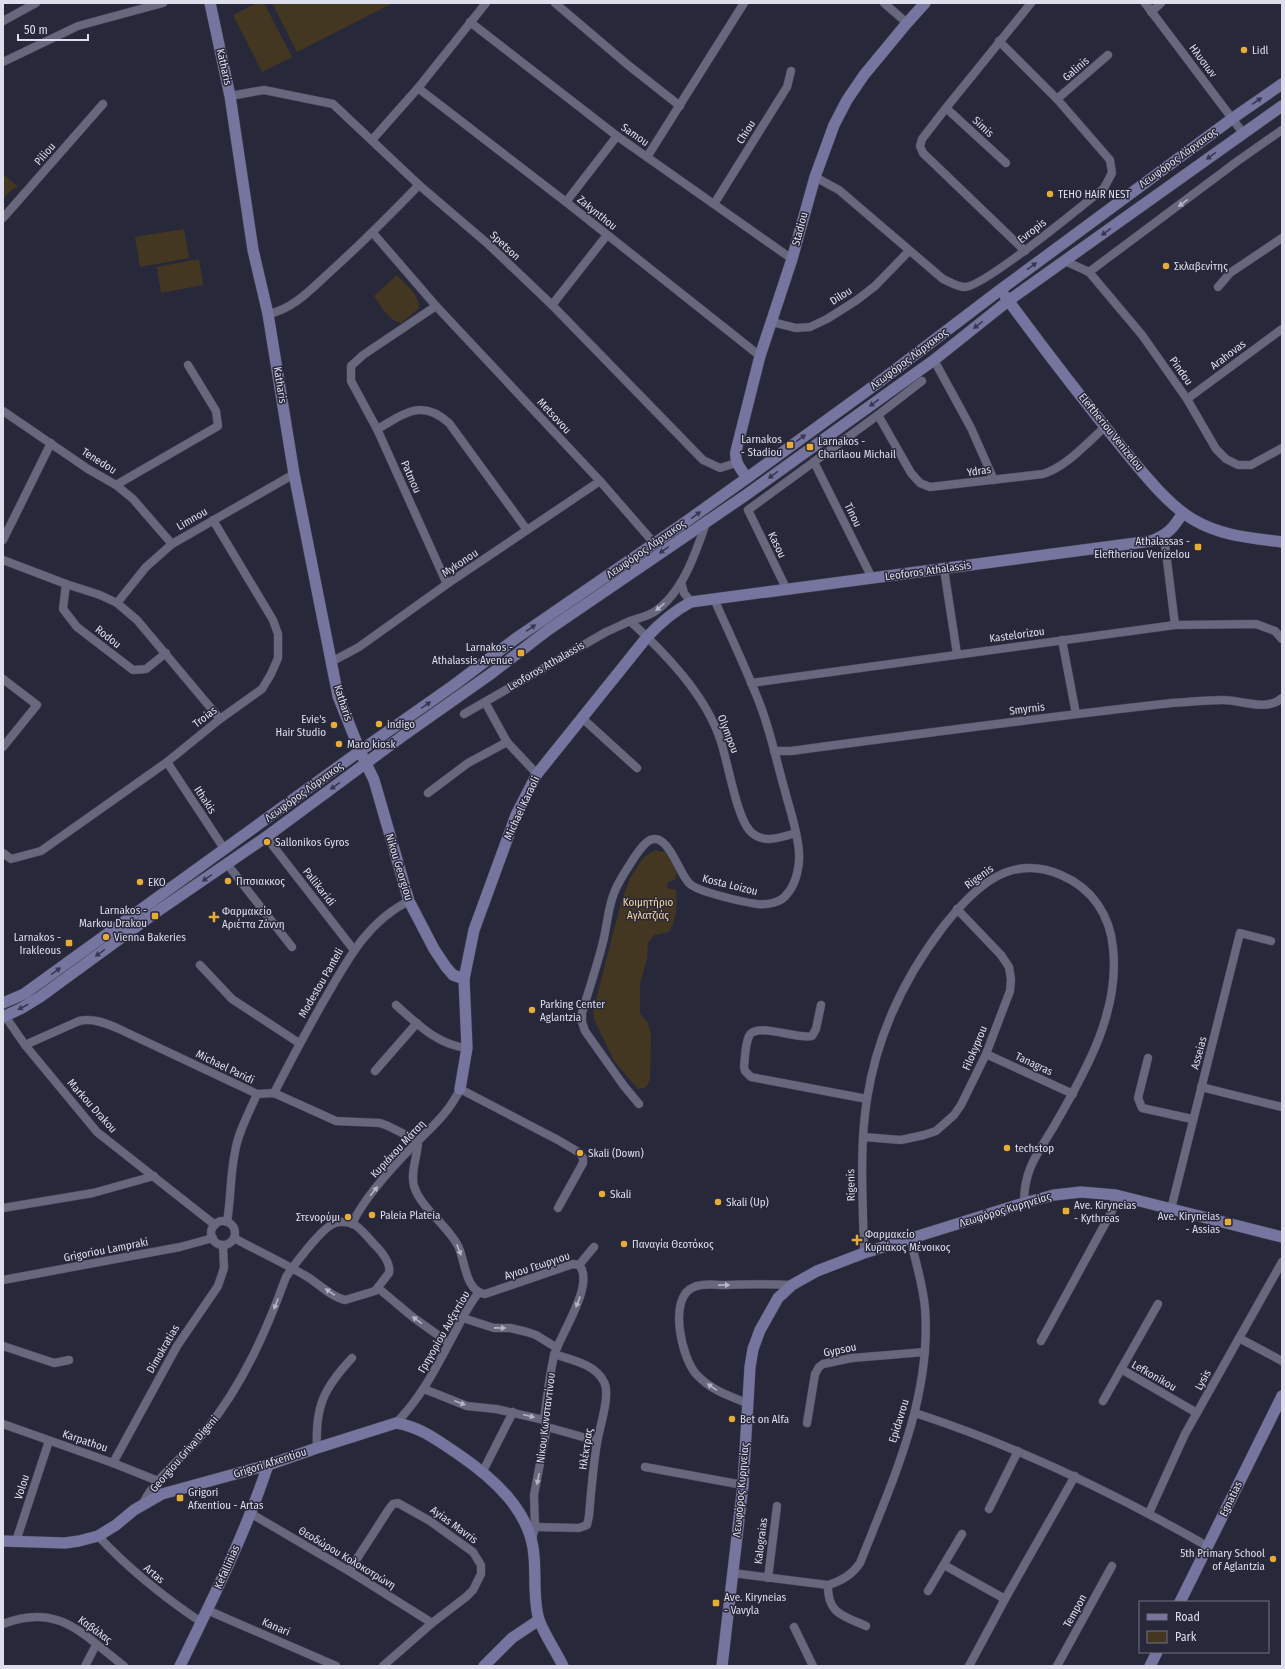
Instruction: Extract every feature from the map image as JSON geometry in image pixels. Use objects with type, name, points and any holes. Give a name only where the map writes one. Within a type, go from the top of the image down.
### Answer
[{"type":"main road","name":"Katharis","points":[[210,3],[230,96],[253,250],[268,314],[294,474],[338,696],[360,751],[367,763]]},
{"type":"main road","name":"Stadiou","points":[[736,463],[736,450],[760,356],[792,259],[814,177],[834,126],[847,100],[864,75],[907,22],[925,3]]},
{"type":"main road","name":"Λεωφόρος Λάρνακος","points":[[3,1003],[24,994],[360,751],[454,685],[515,638],[654,544],[747,478],[875,385],[1000,290],[1233,118],[1282,84]]},
{"type":"main road","name":"Λεωφόρος Λάρνακος","points":[[4,1016],[40,997],[155,913],[266,837],[492,673],[548,630],[707,520],[746,495],[934,360],[1008,301],[1282,106]]},
{"type":"main road","name":"Eleftheriou Venizelou","points":[[1000,290],[1135,464],[1183,513],[1209,528],[1228,534],[1282,542]]},
{"type":"main road","points":[[736,463],[747,478]]},
{"type":"main road","points":[[1164,536],[1170,531],[1183,513]]},
{"type":"main road","name":"Leoforos Athalassis","points":[[691,602],[1151,541],[1164,536]]},
{"type":"main road","name":"Michael Karaoli","points":[[460,1090],[467,1048],[464,979],[474,930],[516,815],[537,774],[647,637],[674,612],[691,602]]},
{"type":"main road","name":"Nikou Georgiou","points":[[367,763],[374,780],[409,901],[434,949],[446,967],[453,975],[464,979]]},
{"type":"main road","name":"Λεωφόρος Κυρηνείας","points":[[722,1666],[743,1485],[747,1403],[753,1349],[760,1330],[778,1298],[792,1285],[817,1271],[864,1253],[1024,1203],[1054,1195],[1081,1192],[1116,1196],[1282,1237]]},
{"type":"main road","name":"Egnatias","points":[[1180,1601],[1282,1396]]},
{"type":"main road","points":[[396,1424],[408,1425],[428,1434],[483,1471],[511,1501],[522,1516],[532,1540]]},
{"type":"main road","name":"Grigori Afxentiou","points":[[143,1503],[162,1494],[268,1465],[317,1448],[396,1424]]},
{"type":"main road","name":"Kefallinias","points":[[180,1666],[250,1514],[268,1465]]},
{"type":"main road","name":"Georgiou Griva Digeni","points":[[3,1541],[79,1542],[98,1536],[116,1525],[143,1503]]},
{"type":"main road","name":"Νίκου Κωνσταντίνου","points":[[532,1540],[536,1606],[539,1620],[563,1666]]},
{"type":"main road","points":[[484,1666],[512,1638],[539,1620]]},
{"type":"main road","points":[[1150,1666],[1156,1653]]},
{"type":"street","points":[[3,21],[36,3]]},
{"type":"street","points":[[3,62],[78,26],[163,3]]},
{"type":"street","points":[[372,140],[418,88],[486,3]]},
{"type":"street","points":[[555,3],[628,65],[680,106]]},
{"type":"street","points":[[648,157],[744,3]]},
{"type":"street","points":[[884,3],[907,22]]},
{"type":"street","points":[[1025,251],[923,153],[920,146],[922,139],[946,108],[1031,3]]},
{"type":"street","name":"Ηλυσιων","points":[[1145,3],[1243,133]]},
{"type":"street","points":[[1151,12],[1161,3]]},
{"type":"street","name":"Samou","points":[[470,22],[617,136],[792,259]]},
{"type":"street","name":"Evropis","points":[[814,177],[839,190],[943,279],[957,286],[966,288],[977,285],[1025,251],[1104,188],[1112,173],[1110,160],[1058,99],[999,41]]},
{"type":"street","name":"Galinis","points":[[1058,99],[1108,56]]},
{"type":"street","name":"Chiou","points":[[714,204],[788,87],[791,70]]},
{"type":"street","name":"Zakynthou","points":[[418,88],[566,202],[760,356]]},
{"type":"street","name":"Spetson","points":[[230,96],[264,90],[333,104],[419,185],[488,244],[552,304],[703,460],[720,468],[736,463]]},
{"type":"street","name":"Piliou","points":[[3,218],[103,104]]},
{"type":"street","name":"Simis","points":[[946,108],[1006,163]]},
{"type":"street","points":[[1089,272],[1239,160],[1282,130]]},
{"type":"street","points":[[566,202],[617,136]]},
{"type":"street","points":[[268,314],[278,312],[298,301],[373,233],[419,185]]},
{"type":"street","name":"Metsovou","points":[[373,233],[436,306],[600,481],[654,544]]},
{"type":"street","points":[[552,304],[607,235]]},
{"type":"street","points":[[1218,287],[1230,273],[1282,238]]},
{"type":"street","name":"Dilou","points":[[772,322],[796,328],[810,327],[827,319],[857,300],[875,286],[909,251]]},
{"type":"street","name":"Pindou","points":[[1065,261],[1089,272],[1142,335],[1187,399],[1216,449],[1226,459],[1238,465],[1251,465],[1282,448]]},
{"type":"street","name":"Patmou","points":[[436,306],[363,355],[351,366],[351,381],[377,429],[447,584]]},
{"type":"street","name":"Arahovas","points":[[1187,399],[1282,329]]},
{"type":"street","points":[[934,360],[971,428],[994,480]]},
{"type":"street","points":[[116,484],[146,469],[218,426],[216,411],[188,365]]},
{"type":"street","points":[[814,462],[922,381]]},
{"type":"street","points":[[377,429],[410,411],[426,409],[439,414],[449,423],[528,530]]},
{"type":"street","name":"Tenedou","points":[[3,411],[51,442],[88,469],[116,484],[133,499],[172,544]]},
{"type":"street","name":"Ydras","points":[[878,415],[916,480],[925,486],[937,487],[1051,471],[1063,464],[1105,427]]},
{"type":"street","points":[[3,540],[51,442]]},
{"type":"street","name":"Kasou","points":[[787,590],[748,510],[814,462]]},
{"type":"street","name":"Tinou","points":[[814,462],[872,578]]},
{"type":"street","name":"Limnou","points":[[116,603],[146,567],[172,544],[294,474]]},
{"type":"street","name":"Mykonou","points":[[331,662],[358,647],[447,584],[600,481]]},
{"type":"street","name":"Troias","points":[[3,853],[11,859],[41,851],[167,762],[220,719],[262,689],[278,658],[278,634],[273,620],[213,520]]},
{"type":"street","points":[[630,621],[643,617],[662,605],[681,582],[700,542],[707,520]]},
{"type":"street","points":[[1164,536],[1175,625]]},
{"type":"street","points":[[3,560],[100,595],[116,603],[137,620],[220,719]]},
{"type":"street","points":[[944,569],[957,654]]},
{"type":"street","points":[[681,582],[684,593],[691,602]]},
{"type":"street","name":"Rodou","points":[[66,584],[64,609],[78,627],[133,670],[146,669],[166,653]]},
{"type":"street","name":"Kosta Loizou","points":[[639,1104],[593,1043],[585,1031],[582,1022],[582,1013],[604,942],[614,893],[622,875],[641,847],[649,841],[659,840],[674,856],[684,878],[690,885],[701,891],[757,904],[774,903],[783,899],[788,894],[799,864],[796,833],[761,709],[714,599]]},
{"type":"street","name":"Olympou","points":[[630,621],[647,637],[691,687],[715,726],[720,739],[738,808],[744,823],[750,832],[759,838],[771,840],[796,833]]},
{"type":"street","name":"Leoforos Athalassis","points":[[464,714],[599,636],[630,621]]},
{"type":"street","name":"Kastelorizou","points":[[751,683],[1175,625],[1256,624],[1275,631],[1282,639]]},
{"type":"street","points":[[1062,640],[1076,714]]},
{"type":"street","points":[[3,679],[37,705],[3,747]]},
{"type":"street","name":"Smyrnis","points":[[774,751],[1187,702],[1225,700],[1262,705],[1278,702],[1282,698]]},
{"type":"street","points":[[485,702],[507,742],[537,774]]},
{"type":"street","points":[[582,718],[637,768]]},
{"type":"street","points":[[428,793],[468,763],[507,742]]},
{"type":"street","name":"Ithakis","points":[[167,762],[225,850]]},
{"type":"street","name":"Pallikaridi","points":[[266,837],[354,950]]},
{"type":"street","points":[[227,864],[292,947]]},
{"type":"street","name":"Rigenis","points":[[864,1253],[862,1168],[863,1137],[867,1099],[877,1052],[893,1009],[910,976],[929,946],[957,909],[976,890],[991,879],[1003,873],[1028,868],[1050,870],[1072,879],[1089,892],[1106,915],[1114,949],[1113,982],[1109,1007],[1103,1028],[1073,1094],[1032,1161],[1026,1179],[1024,1203]]},
{"type":"street","name":"Modestou Panteli","points":[[274,1093],[299,1043],[354,950],[380,921],[409,901]]},
{"type":"street","name":"Filokyprou","points":[[863,1137],[901,1140],[924,1136],[936,1131],[954,1115],[961,1106],[986,1054],[1010,991],[1011,978],[1009,967],[1001,955],[957,909]]},
{"type":"street","name":"Asseias","points":[[1171,1209],[1192,1119],[1221,1016],[1240,933],[1271,940]]},
{"type":"street","points":[[200,965],[232,999],[299,1043]]},
{"type":"street","points":[[396,1005],[427,1032],[451,1045],[467,1048]]},
{"type":"street","points":[[821,1005],[816,1029],[812,1036],[801,1037],[759,1029],[752,1032],[748,1038],[744,1067],[745,1071],[751,1077],[867,1099]]},
{"type":"street","name":"Markou Drakou","points":[[4,1016],[25,1045],[97,1132],[215,1225]]},
{"type":"street","name":"Michael Paridi","points":[[25,1045],[79,1021],[85,1020],[102,1022],[257,1094],[274,1093],[336,1121],[380,1124],[388,1126],[418,1141]]},
{"type":"street","points":[[375,1070],[417,1023]]},
{"type":"street","name":"Tanagras","points":[[986,1054],[1073,1094]]},
{"type":"street","points":[[1148,1058],[1138,1098],[1142,1108],[1192,1119]]},
{"type":"street","points":[[1201,1087],[1282,1107]]},
{"type":"street","points":[[460,1090],[558,1140],[580,1153],[583,1158],[583,1163],[558,1208]]},
{"type":"street","name":"Κυριάκου Μάτση","points":[[352,1224],[356,1214],[371,1194],[418,1141],[449,1109],[460,1090]]},
{"type":"street","points":[[227,1222],[235,1151],[239,1136],[257,1094]]},
{"type":"street","name":"Γρηγορίου Αυξεντίου","points":[[396,1424],[424,1388],[462,1318],[479,1292],[471,1284],[459,1248],[454,1239],[436,1220],[416,1192],[414,1186],[414,1164],[418,1150],[418,1141]]},
{"type":"street","points":[[3,1208],[93,1193],[154,1176]]},
{"type":"street","points":[[1041,1341],[1112,1211],[1116,1196]]},
{"type":"street","points":[[221,1222],[227,1222],[234,1228],[234,1238],[229,1244],[217,1244],[213,1238],[212,1231],[215,1225],[221,1222]]},
{"type":"street","points":[[234,1238],[292,1268],[345,1300],[378,1288],[389,1273],[390,1269],[388,1263],[376,1246],[352,1224],[342,1222],[331,1224],[324,1230],[292,1268]]},
{"type":"street","name":"Grigoriou Lampraki","points":[[3,1280],[180,1247],[213,1238]]},
{"type":"street","name":"Epidavrou","points":[[828,1585],[846,1578],[856,1570],[860,1563],[894,1474],[914,1413],[921,1384],[926,1325],[924,1301],[910,1239]]},
{"type":"street","name":"Dimokratias","points":[[113,1462],[177,1346],[218,1286],[224,1268],[223,1245]]},
{"type":"street","name":"Αγιου Γεωργιου","points":[[479,1292],[485,1294],[573,1264],[579,1265],[594,1247]]},
{"type":"street","name":"Lysis","points":[[1149,1513],[1185,1434],[1282,1262]]},
{"type":"street","name":"Νίκου Κωνσταντίνου","points":[[532,1540],[535,1527],[534,1495],[546,1423],[548,1387],[556,1351],[580,1298],[583,1272],[579,1265]]},
{"type":"street","name":"Georgiou Griva Digeni","points":[[143,1503],[158,1481],[206,1431],[236,1388],[261,1339],[286,1277],[292,1268]]},
{"type":"street","points":[[747,1403],[714,1389],[696,1375],[690,1366],[683,1345],[679,1315],[680,1301],[686,1291],[694,1287],[705,1285],[792,1285]]},
{"type":"street","points":[[378,1288],[414,1318],[449,1343]]},
{"type":"street","name":"Lefkonikou","points":[[1103,1401],[1158,1304]]},
{"type":"street","name":"Ηλέκτρας","points":[[462,1318],[494,1328],[510,1328],[536,1335],[556,1351],[585,1365],[604,1382],[606,1390],[604,1411],[597,1441],[587,1525],[579,1528],[535,1527]]},
{"type":"street","points":[[1239,1338],[1282,1361]]},
{"type":"street","points":[[3,1346],[54,1363],[69,1360]]},
{"type":"street","name":"Gypsou","points":[[807,1423],[815,1374],[819,1367],[823,1364],[852,1358],[924,1352]]},
{"type":"street","points":[[317,1448],[317,1419],[320,1405],[331,1383],[352,1358]]},
{"type":"street","name":"Lefkonikou","points":[[1121,1369],[1197,1413]]},
{"type":"street","points":[[424,1388],[466,1406],[513,1412],[597,1441]]},
{"type":"street","points":[[483,1471],[513,1412]]},
{"type":"street","points":[[914,1413],[964,1428],[1075,1476],[1149,1513],[1207,1546]]},
{"type":"street","name":"Karpathou","points":[[3,1424],[113,1462],[158,1481]]},
{"type":"street","name":"Volou","points":[[16,1541],[49,1441]]},
{"type":"street","points":[[989,1509],[1018,1451]]},
{"type":"street","points":[[645,1467],[743,1485]]},
{"type":"street","points":[[969,1666],[1005,1599],[1075,1476]]},
{"type":"street","name":"Ayias Mavris","points":[[349,1571],[393,1504],[398,1503],[405,1505],[430,1521],[472,1552],[478,1559],[481,1574],[473,1590],[432,1623],[383,1666]]},
{"type":"street","name":"Kalograias","points":[[768,1578],[777,1506]]},
{"type":"street","name":"Θεοδώρου Κολοκοτρώνη","points":[[250,1514],[349,1571],[432,1623]]},
{"type":"street","points":[[928,1591],[962,1534]]},
{"type":"street","name":"Artas","points":[[98,1536],[122,1561],[166,1599],[201,1622]]},
{"type":"street","points":[[944,1565],[1005,1599]]},
{"type":"street","name":"Tempon","points":[[1057,1666],[1112,1566]]},
{"type":"street","points":[[733,1573],[828,1585],[828,1594],[834,1610],[866,1626]]},
{"type":"street","name":"Kanari","points":[[207,1610],[336,1666]]},
{"type":"street","name":"Καβάλας","points":[[3,1624],[24,1617],[48,1617],[72,1627],[124,1666]]},
{"type":"street","points":[[794,1627],[812,1666]]},
{"type":"street","points":[[85,1666],[96,1645]]},
{"type":"green space","points":[[257,3],[264,3],[292,57],[262,72],[233,15]]},
{"type":"green space","points":[[272,3],[393,3],[297,52]]},
{"type":"green space","points":[[3,174],[18,187],[11,190],[3,199]]},
{"type":"green space","points":[[184,229],[189,258],[140,267],[135,237]]},
{"type":"green space","points":[[199,259],[203,285],[161,293],[157,267]]},
{"type":"green space","points":[[397,275],[415,294],[419,303],[419,308],[401,323],[389,316],[374,296]]},
{"type":"green space","name":"Κοιμητήριο Αγλατζιάς","points":[[656,850],[661,852],[667,851],[677,873],[675,880],[668,882],[667,888],[676,890],[676,906],[674,922],[669,932],[654,935],[648,943],[647,958],[640,984],[640,1014],[647,1021],[651,1033],[650,1081],[645,1088],[638,1089],[614,1061],[594,1019],[593,1011],[621,903],[630,878],[644,857]]},
{"type":"place","name":"Lidl","points":[[1244,50]]},
{"type":"place","name":"TEHO HAIR NEST","points":[[1050,194]]},
{"type":"place","name":"Σκλαβενίτης","points":[[1166,266]]},
{"type":"place","name":"Larnakos - Stadiou","points":[[790,445]]},
{"type":"place","name":"Larnakos - Charilaou Michail","points":[[810,447]]},
{"type":"place","name":"Athalassas - Eleftheriou Venizelou","points":[[1198,547]]},
{"type":"place","name":"Larnakos - Athalassis Avenue","points":[[521,653]]},
{"type":"place","name":"indigo","points":[[379,724]]},
{"type":"place","name":"Evie's Hair Studio","points":[[334,725]]},
{"type":"place","name":"Maro kiosk","points":[[339,744]]},
{"type":"place","name":"Sallonikos Gyros","points":[[267,842]]},
{"type":"place","name":"Πιτσιακκος","points":[[228,881]]},
{"type":"place","name":"EKO","points":[[140,882]]},
{"type":"place","name":"Larnakos - Markou Drakou","points":[[155,916]]},
{"type":"place","name":"Φαρμακείο Αριέττα Ζάννη","points":[[214,917]]},
{"type":"place","name":"Vienna Bakeries","points":[[106,937]]},
{"type":"place","name":"Larnakos - Irakleous","points":[[69,943]]},
{"type":"place","name":"Parking Center Aglantzia","points":[[532,1010]]},
{"type":"place","name":"techstop","points":[[1007,1148]]},
{"type":"place","name":"Skali (Down)","points":[[580,1153]]},
{"type":"place","name":"Skali","points":[[602,1194]]},
{"type":"place","name":"Skali (Up)","points":[[718,1202]]},
{"type":"place","name":"Ave. Kiryneias - Kythreas","points":[[1066,1211]]},
{"type":"place","name":"Paleia Plateia","points":[[372,1215]]},
{"type":"place","name":"Στενορύμι","points":[[348,1217]]},
{"type":"place","name":"Ave. Kiryneias - Assias","points":[[1228,1222]]},
{"type":"place","name":"Φαρμακείο Κυριάκος Μένοικος","points":[[857,1240]]},
{"type":"place","name":"Παναγία Θεοτόκος","points":[[624,1244]]},
{"type":"place","name":"Bet on Alfa","points":[[732,1419]]},
{"type":"place","name":"Grigori Afxentiou - Artas","points":[[180,1498]]},
{"type":"place","name":"5th Primary School of Aglantzia","points":[[1273,1559]]},
{"type":"place","name":"Ave. Kiryneias - Vavyla","points":[[716,1603]]}]
